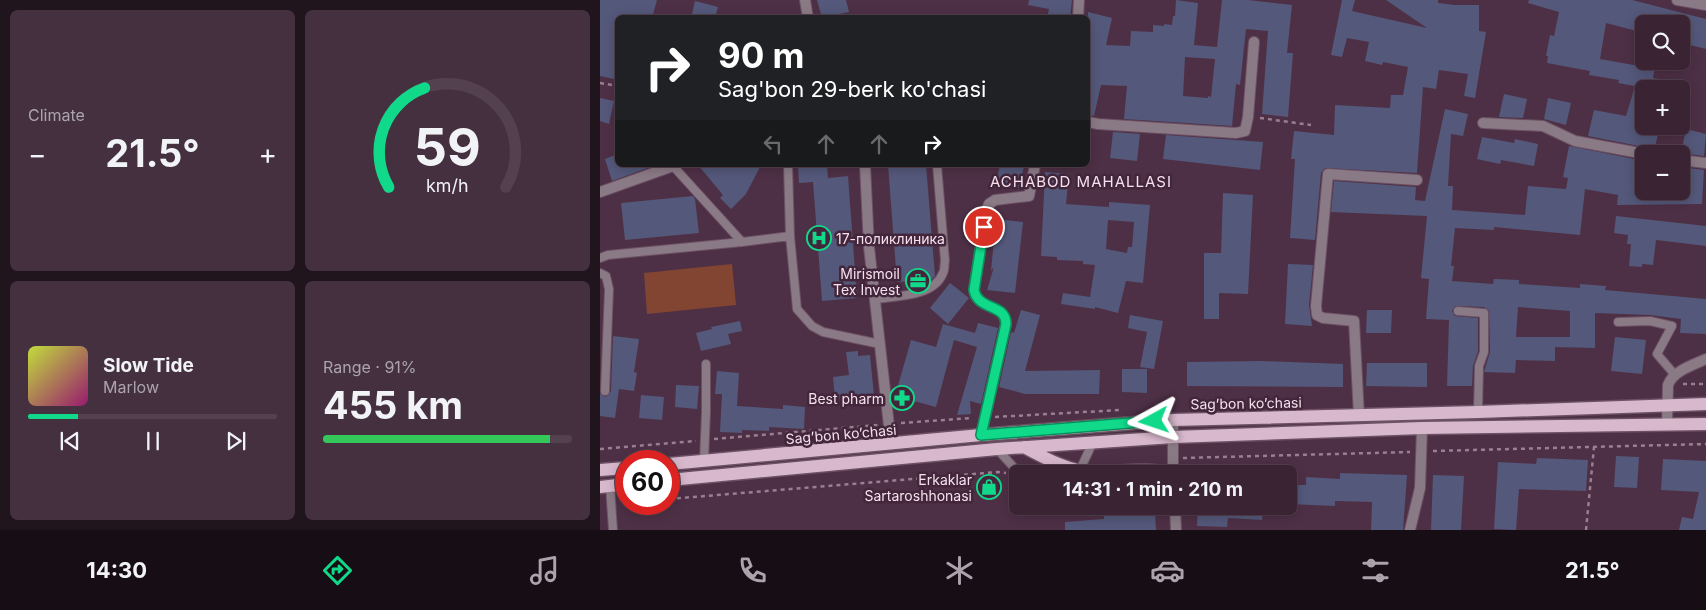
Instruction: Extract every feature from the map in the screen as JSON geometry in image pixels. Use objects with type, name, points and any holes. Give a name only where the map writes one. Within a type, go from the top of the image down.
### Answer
[{"type":"main road","name":"Sag’bon ko’chasi","points":[[680,463],[981,435],[1173,420],[1359,416],[1706,404]]},
{"type":"main road","points":[[680,479],[1024,447],[1173,437],[1422,428],[1706,424]]},
{"type":"main road","points":[[1024,447],[1060,465]]},
{"type":"main road","points":[[600,470],[615,469]]},
{"type":"street","points":[[805,0],[808,15]]},
{"type":"street","points":[[1078,15],[1079,0]]},
{"type":"street","points":[[1677,0],[1706,5]]},
{"type":"street","points":[[1090,122],[1236,133],[1245,131],[1248,117],[1254,42]]},
{"type":"street","points":[[1483,123],[1543,126],[1575,141],[1635,152]]},
{"type":"street","points":[[1690,161],[1706,163]]},
{"type":"street","points":[[600,192],[672,167]]},
{"type":"street","points":[[865,167],[869,247],[891,444]]},
{"type":"street","points":[[981,435],[1006,324],[1006,318],[1002,312],[979,302],[975,297],[974,290],[986,211],[989,204],[995,200],[1029,196],[1035,167]]},
{"type":"street","points":[[1359,416],[1354,320],[1323,318],[1317,315],[1316,306],[1328,174],[1417,180]]},
{"type":"street","points":[[1667,424],[1666,405],[1670,379],[1690,366],[1706,360]]},
{"type":"street","points":[[1173,420],[1173,465]]},
{"type":"street","points":[[1410,530],[1420,488],[1422,428]]},
{"type":"street","points":[[1175,515],[1176,530]]},
{"type":"lane","points":[[676,167],[742,242]]},
{"type":"lane","points":[[788,167],[790,236],[797,309],[812,326],[823,332],[880,344]]},
{"type":"lane","points":[[875,299],[919,293],[934,286],[943,274],[945,261],[937,167]]},
{"type":"lane","points":[[600,258],[608,255],[790,236]]},
{"type":"lane","points":[[600,273],[606,276],[609,289],[605,391]]},
{"type":"lane","points":[[1458,312],[1484,314],[1484,352],[1479,366],[1478,412]]},
{"type":"lane","points":[[1618,322],[1650,321],[1672,326],[1657,354],[1675,375]]},
{"type":"lane","points":[[704,461],[706,364]]},
{"type":"lane","points":[[1082,465],[1093,442]]},
{"type":"lane","points":[[998,450],[1012,465]]},
{"type":"lane","points":[[605,486],[613,530]]},
{"type":"path","points":[[600,83],[615,86]]},
{"type":"path","points":[[1248,117],[1311,125]]},
{"type":"path","points":[[1668,385],[1706,384]]},
{"type":"path","points":[[1173,458],[1706,444]]},
{"type":"path","points":[[1586,530],[1594,447]]},
{"type":"path","points":[[680,498],[998,472],[1009,474]]},
{"type":"shaded area","points":[[732,264],[736,305],[647,314],[644,273]]},
{"type":"building","points":[[600,0],[657,0],[653,15],[615,15],[615,75],[614,79],[600,76]]},
{"type":"building","points":[[817,0],[846,0],[849,12],[836,15],[821,15]]},
{"type":"building","points":[[1029,0],[1072,0],[1070,15],[1048,15],[1049,9],[1028,5]]},
{"type":"building","points":[[1176,0],[1198,3],[1194,45],[1217,47],[1222,0],[1248,0],[1292,5],[1287,53],[1293,53],[1288,117],[1262,114],[1268,31],[1246,29],[1240,85],[1236,84],[1232,126],[1124,119],[1127,86],[1101,85],[1094,116],[1090,115],[1090,15],[1088,15],[1088,12],[1112,18],[1106,45],[1130,46],[1131,31],[1153,32],[1153,25],[1172,25],[1173,16],[1175,16]],"holes":[[[1185,57],[1215,59],[1211,97],[1183,96]]]},
{"type":"building","points":[[1342,0],[1355,0],[1352,11],[1427,28],[1386,0],[1438,0],[1438,3],[1479,5],[1479,31],[1486,32],[1475,98],[1464,96],[1468,74],[1439,70],[1436,89],[1423,87],[1417,173],[1325,168],[1321,173],[1315,240],[1290,238],[1295,159],[1291,159],[1294,131],[1334,135],[1335,105],[1390,108],[1391,95],[1403,95],[1408,67],[1383,62],[1382,65],[1365,61],[1369,42],[1347,38],[1342,57],[1331,55]]},
{"type":"building","points":[[1529,0],[1632,0],[1706,19],[1706,49],[1690,45],[1690,15],[1635,15],[1635,31],[1606,23],[1600,59],[1635,65],[1635,70],[1654,70],[1653,78],[1664,80],[1635,80],[1635,86],[1618,83],[1619,80],[1589,75],[1590,71],[1547,63],[1548,56],[1546,56],[1550,35],[1554,36],[1559,12],[1528,3]]},
{"type":"building","points":[[695,1],[718,7],[716,15],[692,15]]},
{"type":"building","points":[[1635,86],[1635,135],[1658,135],[1655,145],[1635,145],[1588,136],[1594,110],[1626,116]]},
{"type":"building","points":[[1504,94],[1527,99],[1523,118],[1499,117]]},
{"type":"building","points":[[600,98],[614,101],[609,124],[600,121]]},
{"type":"building","points":[[1548,98],[1571,103],[1566,125],[1544,119]]},
{"type":"building","points":[[1445,109],[1468,114],[1463,136],[1451,134],[1448,186],[1453,186],[1452,210],[1525,215],[1528,186],[1566,189],[1568,178],[1563,177],[1569,146],[1635,159],[1635,200],[1690,200],[1690,168],[1704,170],[1702,204],[1617,205],[1618,195],[1585,189],[1580,235],[1494,227],[1494,230],[1455,228],[1451,266],[1454,266],[1452,281],[1493,284],[1494,279],[1519,280],[1519,284],[1580,288],[1580,284],[1606,286],[1605,290],[1706,299],[1706,334],[1680,333],[1681,319],[1650,315],[1595,313],[1595,348],[1555,347],[1555,361],[1516,360],[1515,373],[1484,372],[1490,352],[1489,311],[1484,307],[1456,306],[1452,311],[1455,316],[1478,318],[1478,351],[1473,366],[1472,386],[1447,386],[1449,320],[1426,319],[1429,279],[1421,278],[1427,216],[1331,212],[1334,181],[1416,187],[1415,200],[1425,201]],"holes":[[[1518,307],[1570,311],[1570,337],[1516,337]]]},
{"type":"building","points":[[1690,130],[1706,134],[1704,156],[1690,154],[1690,145],[1683,145],[1685,135],[1690,135]]},
{"type":"building","points":[[1113,132],[1140,134],[1137,161],[1110,158]]},
{"type":"building","points":[[1166,135],[1263,142],[1260,170],[1163,159]]},
{"type":"building","points":[[1482,137],[1514,143],[1515,139],[1538,144],[1534,166],[1501,160],[1500,164],[1477,159]]},
{"type":"building","points":[[615,155],[615,167],[650,167],[612,181],[605,159]]},
{"type":"building","points":[[700,167],[760,167],[746,194],[731,209],[720,198],[723,195]]},
{"type":"building","points":[[798,167],[827,167],[828,178],[848,176],[857,298],[822,301],[813,182],[799,183]]},
{"type":"building","points":[[888,167],[926,167],[935,276],[931,280],[897,282]]},
{"type":"building","points":[[1000,167],[1024,167],[1019,188],[996,183]]},
{"type":"building","points":[[1045,172],[1069,174],[1066,204],[1109,207],[1109,202],[1150,205],[1143,283],[1126,281],[1118,313],[1095,307],[1095,309],[1061,304],[1063,293],[1090,297],[1095,265],[1083,264],[1083,261],[1057,260],[1057,257],[1041,256]],"holes":[[[1108,220],[1134,222],[1132,247],[1128,247],[1127,253],[1106,249]]]},
{"type":"building","points":[[1223,193],[1253,195],[1248,294],[1219,293],[1219,319],[1204,319],[1204,253],[1221,253]]},
{"type":"building","points":[[693,196],[699,233],[625,240],[621,203]]},
{"type":"building","points":[[1616,216],[1706,226],[1706,246],[1656,240],[1653,265],[1642,264],[1642,267],[1629,266],[1631,244],[1627,244],[1628,235],[1614,233]]},
{"type":"building","points":[[996,219],[1023,222],[1015,293],[987,290],[994,267],[991,271]]},
{"type":"building","points":[[1288,264],[1313,265],[1309,305],[1312,326],[1285,324]]},
{"type":"building","points":[[950,283],[969,298],[948,324],[930,308]]},
{"type":"building","points":[[1021,310],[1040,315],[1025,371],[1100,370],[1099,394],[1025,394],[999,387],[1011,332],[1014,333]]},
{"type":"building","points":[[1367,310],[1392,310],[1391,333],[1366,333]]},
{"type":"building","points":[[1130,315],[1163,321],[1154,369],[1140,367],[1147,332],[1128,328]]},
{"type":"building","points":[[740,321],[742,331],[728,334],[731,344],[701,351],[696,333],[712,329],[711,327]]},
{"type":"building","points":[[978,323],[998,328],[981,404],[970,401],[971,414],[957,415],[977,347],[954,340],[936,407],[895,396],[911,340],[936,347],[943,324],[975,333]]},
{"type":"building","points":[[613,336],[639,339],[634,372],[637,373],[634,391],[619,389],[615,418],[600,416],[600,393],[605,397],[611,391]]},
{"type":"building","points":[[1615,337],[1646,340],[1642,374],[1611,371]]},
{"type":"building","points":[[858,351],[858,356],[870,355],[874,395],[835,399],[833,377],[849,375],[846,352]]},
{"type":"building","points":[[1261,361],[1343,364],[1343,387],[1187,386],[1187,362]]},
{"type":"building","points":[[1367,363],[1427,363],[1427,387],[1366,386]]},
{"type":"building","points":[[1122,369],[1147,369],[1147,393],[1122,392]]},
{"type":"building","points":[[717,371],[739,373],[737,406],[783,409],[783,405],[805,407],[804,429],[769,427],[769,431],[742,430],[742,433],[720,432],[722,394],[715,394]]},
{"type":"building","points":[[676,385],[699,386],[697,409],[675,407]]},
{"type":"building","points":[[641,395],[664,397],[662,420],[639,418]]},
{"type":"building","points":[[1616,456],[1639,457],[1637,488],[1614,487]]},
{"type":"building","points":[[1537,458],[1588,460],[1586,491],[1519,489],[1516,530],[1494,529],[1498,462],[1536,464]]},
{"type":"building","points":[[1663,459],[1706,461],[1706,530],[1679,530],[1682,517],[1693,519],[1699,492],[1661,490]]},
{"type":"building","points":[[1340,473],[1407,475],[1403,530],[1371,530],[1372,502],[1335,501],[1335,506],[1297,504],[1297,485],[1306,485],[1306,477],[1340,479]]},
{"type":"building","points":[[1433,475],[1464,476],[1461,530],[1431,530]]},
{"type":"building","points":[[1104,515],[1155,515],[1156,530],[1065,530],[1065,522],[1104,519]]},
{"type":"building","points":[[1198,515],[1262,515],[1262,520],[1228,518],[1227,527],[1197,526]]},
{"type":"place","name":"17-поликлиника","points":[[819,238]]},
{"type":"place","name":"Mirismoil Tex Invest","points":[[918,281]]},
{"type":"place","name":"Best pharm","points":[[902,398]]},
{"type":"place","name":"Erkaklar Sartaroshhonasi","points":[[989,487]]},
{"type":"district","name":"ACHABOD MAHALLASI","points":[[1081,181]]},
{"type":"route","points":[[984,227],[974,290],[975,297],[979,302],[1002,312],[1006,318],[1006,324],[981,435],[1154,421]]}]
